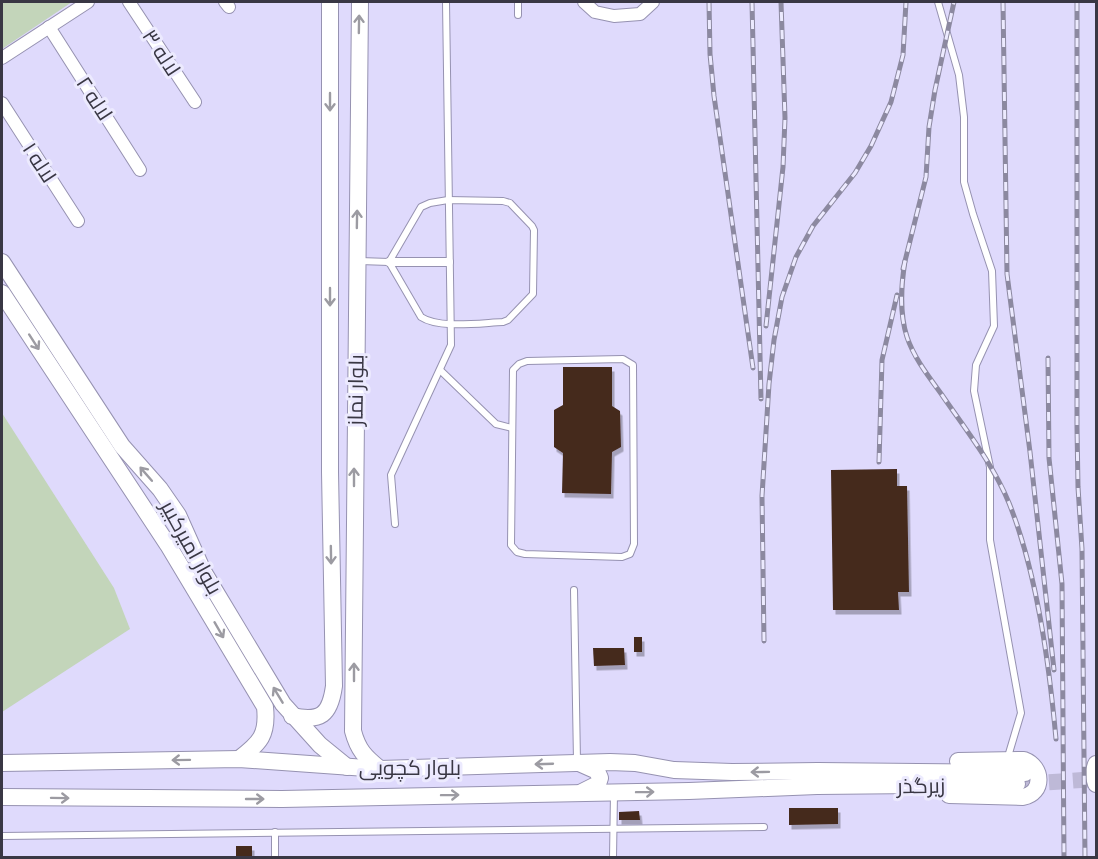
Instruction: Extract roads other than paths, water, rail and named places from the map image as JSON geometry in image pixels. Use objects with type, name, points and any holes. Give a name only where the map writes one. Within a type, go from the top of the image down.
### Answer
[{"type":"main road","name":"بلوار نماز","points":[[292,716],[308,719],[325,713],[331,703],[334,686],[330,445],[330,2]]},
{"type":"main road","name":"بلوار نماز","points":[[360,2],[353,731],[357,746],[366,758],[380,769]]},
{"type":"main road","name":"بلوار امیرکبیر","points":[[2,262],[122,446],[170,502],[186,531],[203,571],[292,716],[320,745],[347,767]]},
{"type":"main road","name":"بلوار امیرکبیر","points":[[2,293],[168,545],[265,707],[264,733],[257,746],[239,759]]},
{"type":"main road","points":[[11,308],[26,299]]},
{"type":"main road","points":[[330,420],[342,427],[348,425],[355,416]]},
{"type":"main road","points":[[330,445],[342,437],[355,445]]},
{"type":"main road","points":[[168,545],[164,533],[168,523],[174,523],[186,531]]},
{"type":"main road","name":"بلوار کچویی","points":[[2,763],[239,759],[380,769],[635,763],[674,770],[818,778]]},
{"type":"main road","points":[[1024,760],[1036,767],[1039,778],[1034,792],[1023,797],[844,793],[818,778],[848,762],[1024,760]]},
{"type":"main road","points":[[577,763],[597,771],[600,778],[598,784],[581,792]]},
{"type":"main road","points":[[1096,764],[1093,774],[1096,784]]},
{"type":"main road","name":"بلوار کچویی","points":[[2,797],[282,799],[614,792],[818,778]]},
{"type":"main road","name":"زیرگذر","points":[[818,778],[1025,778]]},
{"type":"street","points":[[2,58],[88,2]]},
{"type":"street","name":"لاله ۳","points":[[129,2],[195,102]]},
{"type":"street","points":[[584,2],[595,12],[614,16],[640,14],[653,2]]},
{"type":"street","name":"لاله ۲","points":[[50,27],[140,170]]},
{"type":"street","name":"لاله ۱","points":[[2,103],[78,221]]},
{"type":"street","points":[[389,262],[449,262]]},
{"type":"lane","points":[[395,524],[391,475],[451,345],[446,2]]},
{"type":"lane","points":[[518,2],[518,15]]},
{"type":"lane","points":[[938,2],[958,75],[964,117],[964,182],[992,271],[994,326],[976,365],[974,391],[990,467],[990,540],[1021,713],[1007,760]]},
{"type":"lane","points":[[448,200],[510,203],[534,230],[533,294],[508,320],[502,322],[433,323],[420,317],[389,262],[420,207],[430,202],[448,200]]},
{"type":"lane","points":[[357,261],[389,262]]},
{"type":"lane","points":[[623,359],[630,362],[633,366],[634,544],[630,554],[622,557],[517,552],[511,545],[512,428],[513,370],[519,364],[527,361],[623,359]]},
{"type":"lane","points":[[440,370],[496,424],[512,428]]},
{"type":"lane","points":[[574,590],[577,763]]},
{"type":"lane","points":[[613,858],[614,792]]},
{"type":"lane","points":[[2,836],[764,827]]},
{"type":"lane","points":[[275,832],[275,858]]},
{"type":"tunnel","points":[[1025,784],[1096,779]]},
{"type":"railway","points":[[709,2],[714,96],[753,368]]},
{"type":"railway","points":[[752,2],[761,399]]},
{"type":"railway","points":[[766,326],[783,167],[785,118],[781,2]]},
{"type":"railway","points":[[764,641],[762,496],[769,384],[782,297],[796,257],[813,226],[855,173],[871,146],[891,102],[903,55],[906,2]]},
{"type":"railway","points":[[903,269],[926,177],[929,127],[954,2]]},
{"type":"railway","points":[[1003,2],[1007,274],[1030,452],[1054,670]]},
{"type":"railway","points":[[1077,2],[1077,427],[1082,549],[1085,858]]},
{"type":"railway","points":[[905,261],[902,309],[904,328],[910,345],[922,367],[987,461],[1003,489],[1019,530],[1040,619],[1050,680],[1056,739]]},
{"type":"railway","points":[[879,462],[882,360],[897,295]]},
{"type":"railway","points":[[1048,358],[1049,458],[1062,584],[1064,858]]}]
